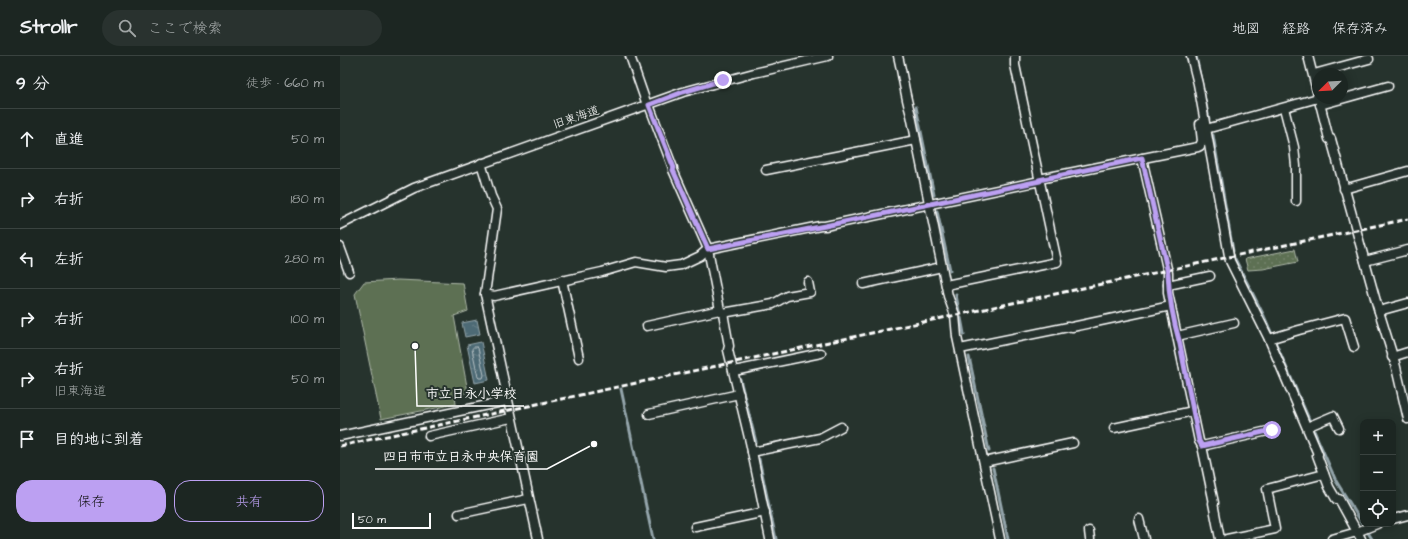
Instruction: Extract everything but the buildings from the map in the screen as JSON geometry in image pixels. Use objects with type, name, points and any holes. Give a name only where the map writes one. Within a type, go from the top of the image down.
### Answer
[{"type":"street","points":[[630,56],[674,168],[673,170],[708,249],[721,312],[730,346],[728,350],[734,371],[770,539]]},
{"type":"street","name":"旧東海道","points":[[340,225],[408,191],[683,92],[723,80],[827,56]]},
{"type":"street","points":[[898,56],[905,86],[905,96],[916,140],[942,268],[954,315],[1000,539]]},
{"type":"street","points":[[946,285],[1057,262],[1015,65],[1015,56]]},
{"type":"street","points":[[1191,56],[1198,84],[1230,261],[1311,425],[1317,455],[1329,487],[1336,499],[1338,499],[1365,530],[1332,539]]},
{"type":"street","points":[[1308,56],[1312,68]]},
{"type":"street","points":[[1336,68],[1369,59]]},
{"type":"street","points":[[1348,95],[1388,86]]},
{"type":"street","points":[[485,294],[494,296],[602,272],[636,262],[666,267],[681,265],[700,256],[708,249],[825,226],[1200,146],[1202,141],[1200,124],[1205,125],[1312,103]]},
{"type":"street","points":[[1320,104],[1406,400],[1408,419]]},
{"type":"street","points":[[1284,108],[1294,146],[1296,166],[1296,201]]},
{"type":"street","points":[[766,170],[916,140]]},
{"type":"street","points":[[1142,158],[1168,273],[1171,306],[1199,441],[1202,446],[1214,503],[1220,539]]},
{"type":"street","points":[[481,164],[491,196],[497,209],[485,294],[528,500],[538,539]]},
{"type":"street","points":[[1344,189],[1408,171]]},
{"type":"street","points":[[340,246],[349,272]]},
{"type":"street","points":[[1365,261],[1408,250]]},
{"type":"street","points":[[863,284],[942,268]]},
{"type":"street","points":[[1168,285],[1210,276]]},
{"type":"street","points":[[562,280],[579,358]]},
{"type":"street","points":[[647,326],[773,304],[787,296],[810,292],[808,282]]},
{"type":"street","points":[[1379,311],[1408,303]]},
{"type":"street","points":[[960,349],[1171,306]]},
{"type":"street","points":[[1269,339],[1345,318],[1354,347]]},
{"type":"street","points":[[1177,336],[1234,323]]},
{"type":"street","points":[[1392,356],[1408,352]]},
{"type":"street","points":[[734,371],[821,353]]},
{"type":"street","points":[[649,414],[739,394]]},
{"type":"street","points":[[340,436],[507,401]]},
{"type":"street","points":[[1114,428],[1193,411]]},
{"type":"street","points":[[1311,425],[1333,416],[1339,428]]},
{"type":"street","points":[[429,436],[511,418]]},
{"type":"street","points":[[752,452],[820,438],[841,427]]},
{"type":"street","points":[[1202,446],[1272,430]]},
{"type":"street","points":[[984,462],[1073,443]]},
{"type":"street","points":[[1227,539],[1275,529],[1267,489],[1324,474]]},
{"type":"street","points":[[459,514],[528,500]]},
{"type":"street","points":[[695,527],[764,512]]},
{"type":"street","points":[[1396,518],[1408,515]]},
{"type":"street","points":[[1139,519],[1144,539]]},
{"type":"green space","points":[[1295,249],[1298,262],[1263,269],[1248,270],[1245,259]]},
{"type":"green space","points":[[398,280],[463,283],[468,311],[454,316],[468,392],[455,396],[456,404],[381,419],[355,294],[364,282]]},
{"type":"water","points":[[477,320],[480,334],[465,337],[462,323]]},
{"type":"water","points":[[481,342],[489,380],[475,383],[467,345]]},
{"type":"waterway","points":[[1196,56],[1209,119]]},
{"type":"waterway","points":[[916,107],[934,195]]},
{"type":"waterway","points":[[1213,135],[1233,251]]},
{"type":"waterway","points":[[937,211],[950,270]]},
{"type":"waterway","points":[[1235,259],[1264,316],[1336,481],[1372,539]]},
{"type":"waterway","points":[[956,295],[959,311]]},
{"type":"waterway","points":[[961,318],[964,334]]},
{"type":"waterway","points":[[969,357],[989,451]]},
{"type":"waterway","points":[[740,379],[756,442]]},
{"type":"waterway","points":[[621,389],[653,539]]},
{"type":"waterway","points":[[759,459],[776,539]]},
{"type":"waterway","points":[[993,468],[1008,539]]},
{"type":"railway","points":[[340,446],[1408,219]]},
{"type":"place","name":"市立日永小学校","points":[[415,346]]},
{"type":"place","name":"四日市市立日永中央保育園","points":[[594,444]]},
{"type":"route","points":[[723,80],[683,92],[649,105],[674,168],[673,170],[708,249],[1040,181],[1039,180],[1142,158],[1168,273],[1168,293],[1175,328],[1180,344],[1199,441],[1202,446],[1272,430]]}]
